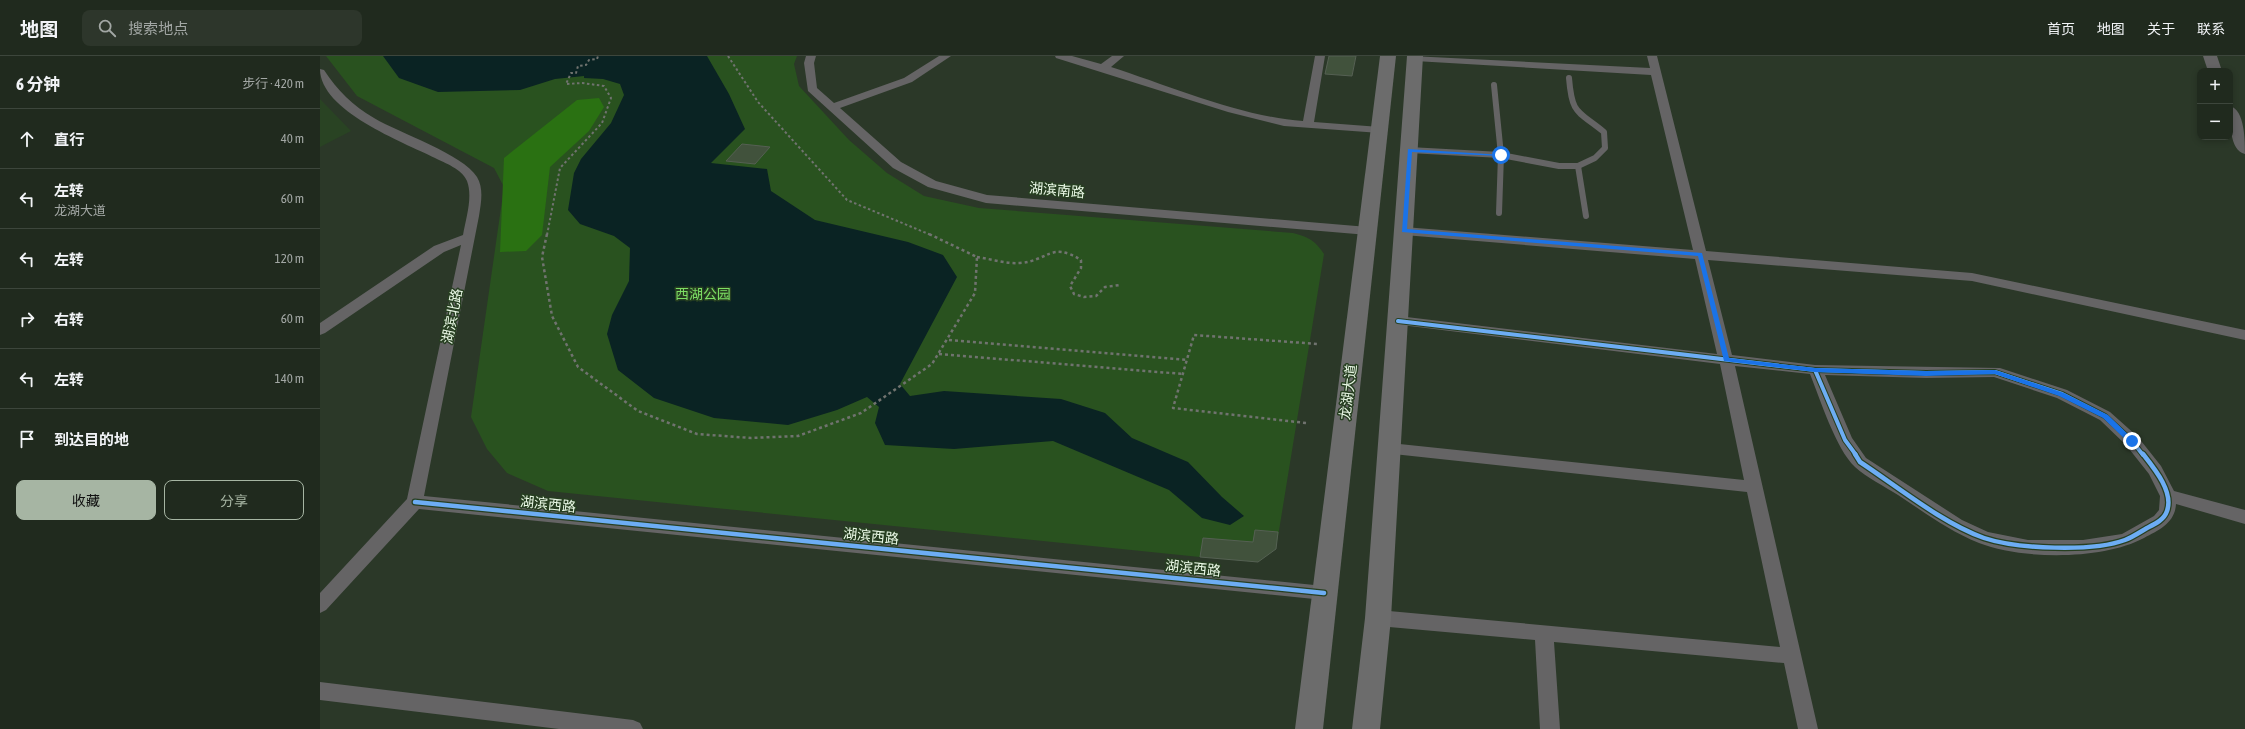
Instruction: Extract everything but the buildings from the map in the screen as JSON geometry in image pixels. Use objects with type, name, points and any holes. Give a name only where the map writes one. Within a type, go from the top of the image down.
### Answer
[{"type":"main road","name":"龙湖大道","points":[[1309,729],[1388,56]]},
{"type":"main road","points":[[1366,729],[1378,618],[1415,57]]},
{"type":"street","name":"湖滨南路","points":[[811,56],[809,62],[812,89],[897,165],[932,184],[986,199],[1368,231]]},
{"type":"street","points":[[833,107],[908,80],[946,56]]},
{"type":"street","points":[[1060,56],[1103,68],[1232,110],[1284,123],[1380,130]]},
{"type":"street","points":[[1103,68],[1119,56]]},
{"type":"street","points":[[1308,125],[1320,56]]},
{"type":"street","points":[[1652,56],[1726,360],[1808,729]]},
{"type":"street","points":[[2210,56],[2214,68]]},
{"type":"street","points":[[1415,57],[1656,72]]},
{"type":"street","name":"湖滨北路","points":[[322,79],[347,107],[364,119],[449,160],[471,176],[476,192],[415,502]]},
{"type":"street","points":[[2233,118],[2245,150]]},
{"type":"street","points":[[1404,230],[1972,277],[2245,334]]},
{"type":"street","points":[[320,330],[439,249],[468,237]]},
{"type":"street","points":[[1398,321],[1815,370],[1926,373],[1995,372],[2062,394],[2105,416],[2126,436],[2155,470],[2168,496],[2167,511],[2160,521],[2125,540],[2083,547],[2028,547],[1985,538],[1956,525],[1860,462],[1845,440],[1815,370]]},
{"type":"street","points":[[1390,449],[1755,487]]},
{"type":"street","points":[[2168,496],[2245,517]]},
{"type":"street","points":[[320,605],[415,502]]},
{"type":"street","name":"湖滨西路","points":[[415,502],[1324,593]]},
{"type":"street","points":[[1378,618],[1792,656]]},
{"type":"street","points":[[1544,633],[1550,729]]},
{"type":"street","points":[[320,691],[633,729]]},
{"type":"lane","points":[[1409,150],[1501,155],[1559,166],[1578,166],[1595,158],[1605,148],[1604,132],[1594,123],[1580,115],[1573,107],[1569,78]]},
{"type":"lane","points":[[1494,85],[1501,155],[1499,213]]},
{"type":"lane","points":[[1578,166],[1586,216]]},
{"type":"path","points":[[598,56],[597,59],[589,60],[586,65],[578,66],[576,72],[571,73],[566,84],[582,83],[604,86],[611,98],[602,123],[560,168],[542,257],[552,316],[578,367],[638,411],[697,434],[751,438],[798,436],[861,413],[932,364],[949,340],[975,293],[977,257]]},
{"type":"path","points":[[728,56],[758,102],[847,200],[913,226],[977,257],[1020,263],[1059,250],[1072,252],[1081,260],[1081,268],[1070,286],[1074,294],[1084,297],[1096,296],[1106,287],[1120,285]]},
{"type":"path","points":[[1306,423],[1173,408],[1194,335],[1318,344]]},
{"type":"path","points":[[949,340],[1187,360]]},
{"type":"path","points":[[939,354],[1183,374]]},
{"type":"shaded area","points":[[320,99],[351,131],[320,147]]},
{"type":"green space","name":"西湖公园","points":[[326,56],[797,56],[794,64],[799,86],[849,140],[887,173],[924,196],[979,208],[1293,233],[1307,238],[1314,242],[1324,254],[1276,549],[1258,562],[1200,557],[548,491],[507,473],[487,449],[471,417],[504,187],[494,168],[357,96]]},
{"type":"green space","points":[[599,98],[604,107],[589,131],[550,167],[542,235],[526,251],[500,252],[504,158],[577,100]]},
{"type":"water","points":[[383,56],[707,56],[729,94],[745,129],[711,163],[767,169],[771,191],[815,220],[908,242],[943,255],[957,277],[900,384],[910,396],[944,391],[1061,399],[1105,413],[1132,438],[1188,462],[1222,497],[1244,516],[1230,525],[1202,518],[1169,490],[1053,441],[954,449],[885,445],[875,423],[879,407],[867,397],[837,410],[788,425],[714,418],[654,398],[618,370],[607,334],[612,315],[629,281],[630,248],[614,236],[580,224],[568,210],[574,173],[581,159],[611,123],[624,95],[620,84],[603,79],[584,78],[584,76],[555,79],[520,90],[438,92],[399,78]]},
{"type":"cycle path","points":[[1398,321],[1815,370],[1926,373],[1995,372],[2062,394],[2105,416],[2132,441],[2155,470],[2168,496],[2167,511],[2160,521],[2125,540],[2083,547],[2028,547],[1985,538],[1956,525],[1860,462],[1845,440],[1815,370]]},
{"type":"cycle path","points":[[415,502],[1324,593]]},
{"type":"route","points":[[1501,155],[1409,150],[1404,230],[1700,255],[1726,360],[1815,370],[1963,374],[1995,372],[2062,394],[2105,416],[2132,441]]}]
